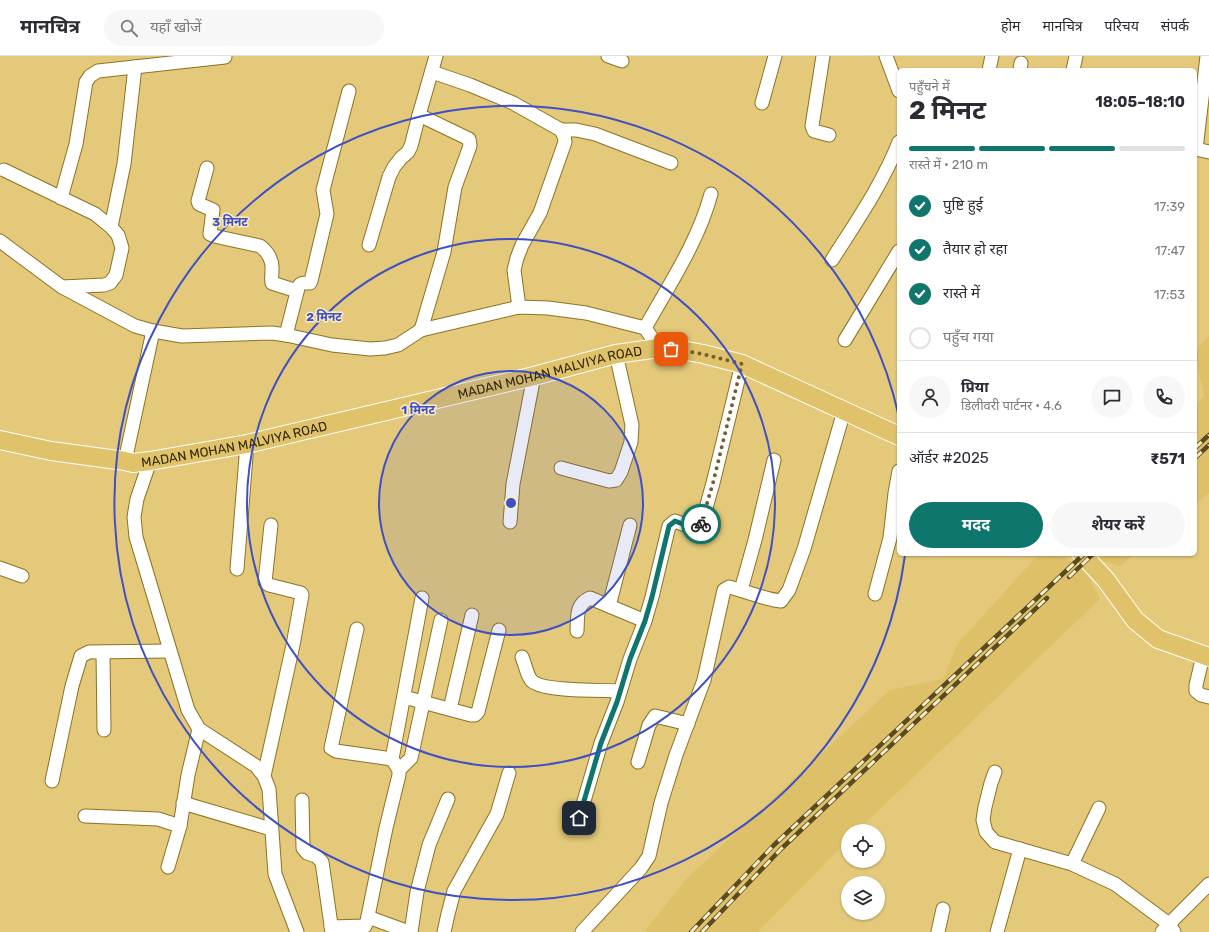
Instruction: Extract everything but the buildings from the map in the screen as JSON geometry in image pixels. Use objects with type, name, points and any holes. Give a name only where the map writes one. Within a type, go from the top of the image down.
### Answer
[{"type":"highway","name":"MADAN MOHAN MALVIYA ROAD","points":[[0,440],[51,451],[133,462],[150,461],[247,444],[534,376],[616,354],[659,348],[703,354],[742,364],[897,435]]},
{"type":"highway","points":[[1084,556],[1106,580],[1135,620],[1158,639],[1206,657]]},
{"type":"street","points":[[369,245],[389,177],[394,167],[408,152],[411,146],[418,115],[436,56]]},
{"type":"street","points":[[608,56],[622,61]]},
{"type":"street","points":[[762,103],[775,56]]},
{"type":"street","points":[[823,56],[812,126],[814,131],[829,135]]},
{"type":"street","points":[[886,56],[897,86]]},
{"type":"street","points":[[989,68],[992,56]]},
{"type":"street","points":[[1073,68],[1076,56]]},
{"type":"street","points":[[1200,150],[1207,56]]},
{"type":"street","points":[[61,198],[76,144],[86,82],[90,76],[98,70],[225,57]]},
{"type":"street","points":[[111,227],[124,164],[135,67]]},
{"type":"street","points":[[432,72],[470,85],[513,103],[561,130],[576,130],[595,134],[671,162]]},
{"type":"street","points":[[286,335],[299,285],[302,283],[311,282],[327,214],[323,190],[349,91]]},
{"type":"street","points":[[418,115],[469,139],[470,143],[455,187],[444,252],[421,330]]},
{"type":"street","points":[[519,307],[514,270],[522,245],[540,213],[565,142],[561,130]]},
{"type":"street","points":[[832,260],[877,189],[895,165],[897,154]]},
{"type":"street","points":[[207,168],[198,201],[199,204],[213,210],[210,234],[260,246],[264,249],[272,263],[272,283],[297,291]]},
{"type":"street","points":[[4,170],[95,214],[118,235],[122,248],[116,275],[110,283],[104,285],[62,287]]},
{"type":"street","points":[[645,328],[697,235],[707,211],[711,194]]},
{"type":"street","points":[[0,241],[62,287],[135,326],[182,336],[272,333],[332,345],[370,349],[385,348],[398,345],[421,330],[519,307],[548,308],[586,313],[645,328],[659,348]]},
{"type":"street","points":[[845,340],[897,254]]},
{"type":"street","points":[[125,461],[153,331]]},
{"type":"street","points":[[561,468],[609,481],[616,480],[621,472],[631,442],[632,425],[616,354]]},
{"type":"street","points":[[579,818],[601,743],[617,702],[630,659],[645,621],[669,526],[675,521],[695,529],[701,526],[742,364]]},
{"type":"street","points":[[510,522],[514,478],[534,376]]},
{"type":"street","points":[[582,932],[641,868],[647,859],[661,803],[704,680],[724,590],[729,587],[781,601],[789,590],[804,549],[844,411]]},
{"type":"street","points":[[237,569],[247,444]]},
{"type":"street","points":[[741,590],[755,540],[774,460]]},
{"type":"street","points":[[150,461],[137,499],[134,518],[136,537],[188,710],[199,730],[256,766],[264,776],[269,789],[275,874],[297,932]]},
{"type":"street","points":[[875,594],[890,538],[897,482]]},
{"type":"street","points":[[264,776],[293,644],[302,595],[301,593],[269,585],[266,582],[270,525]]},
{"type":"street","points":[[609,606],[630,525]]},
{"type":"street","points":[[0,568],[22,576]]},
{"type":"street","points":[[302,800],[303,848],[307,854],[316,856],[322,862],[332,930],[365,926],[368,917],[395,765],[404,697],[422,598]]},
{"type":"street","points":[[577,631],[579,611],[582,602],[590,598],[645,621]]},
{"type":"street","points":[[450,709],[472,615]]},
{"type":"street","points":[[357,629],[331,748],[336,751],[395,765],[410,758],[441,620]]},
{"type":"street","points":[[404,697],[470,715],[475,715],[478,712],[499,630]]},
{"type":"street","points":[[52,781],[72,686],[81,656],[89,652],[170,651]]},
{"type":"street","points":[[104,652],[104,730]]},
{"type":"street","points":[[522,657],[531,680],[537,685],[553,689],[620,691]]},
{"type":"street","points":[[1206,657],[1196,685],[1196,691],[1201,695],[1209,697]]},
{"type":"street","points":[[638,762],[649,725],[655,716],[688,724]]},
{"type":"street","points":[[168,866],[180,826],[188,775],[199,730]]},
{"type":"street","points":[[995,772],[991,783],[983,820],[986,832],[995,842],[1072,864],[1115,884],[1169,929],[1209,884]]},
{"type":"street","points":[[444,932],[454,892],[497,814],[509,773]]},
{"type":"street","points":[[368,917],[410,932],[417,892],[429,845],[448,799]]},
{"type":"street","points":[[183,803],[271,829]]},
{"type":"street","points":[[1072,864],[1099,808]]},
{"type":"street","points":[[85,816],[158,819],[180,826]]},
{"type":"street","points":[[998,932],[1020,849]]},
{"type":"street","points":[[938,932],[943,909]]},
{"type":"shaded area","points":[[1209,336],[1209,493],[1197,502],[1197,404],[1204,396],[1197,361],[1197,349]]},
{"type":"shaded area","points":[[1037,556],[1064,556],[1087,574],[1100,599],[864,824],[841,824],[841,847],[758,932],[644,932],[688,877],[890,690],[943,679],[958,643]]},
{"type":"shaded area","points":[[1098,556],[1132,556],[1120,566],[1102,561]]},
{"type":"railway","points":[[1197,446],[1209,435]]},
{"type":"railway","points":[[1197,456],[1209,445]]},
{"type":"railway","points":[[691,932],[774,845],[1082,556]]},
{"type":"railway","points":[[1069,577],[1091,556]]},
{"type":"railway","points":[[702,932],[780,850],[1047,598]]},
{"type":"way so far","points":[[671,349],[703,354],[742,364],[713,483],[701,524]]},
{"type":"route","points":[[579,818],[601,743],[617,702],[630,659],[645,621],[669,526],[675,521],[695,529],[699,528],[701,524]]}]
